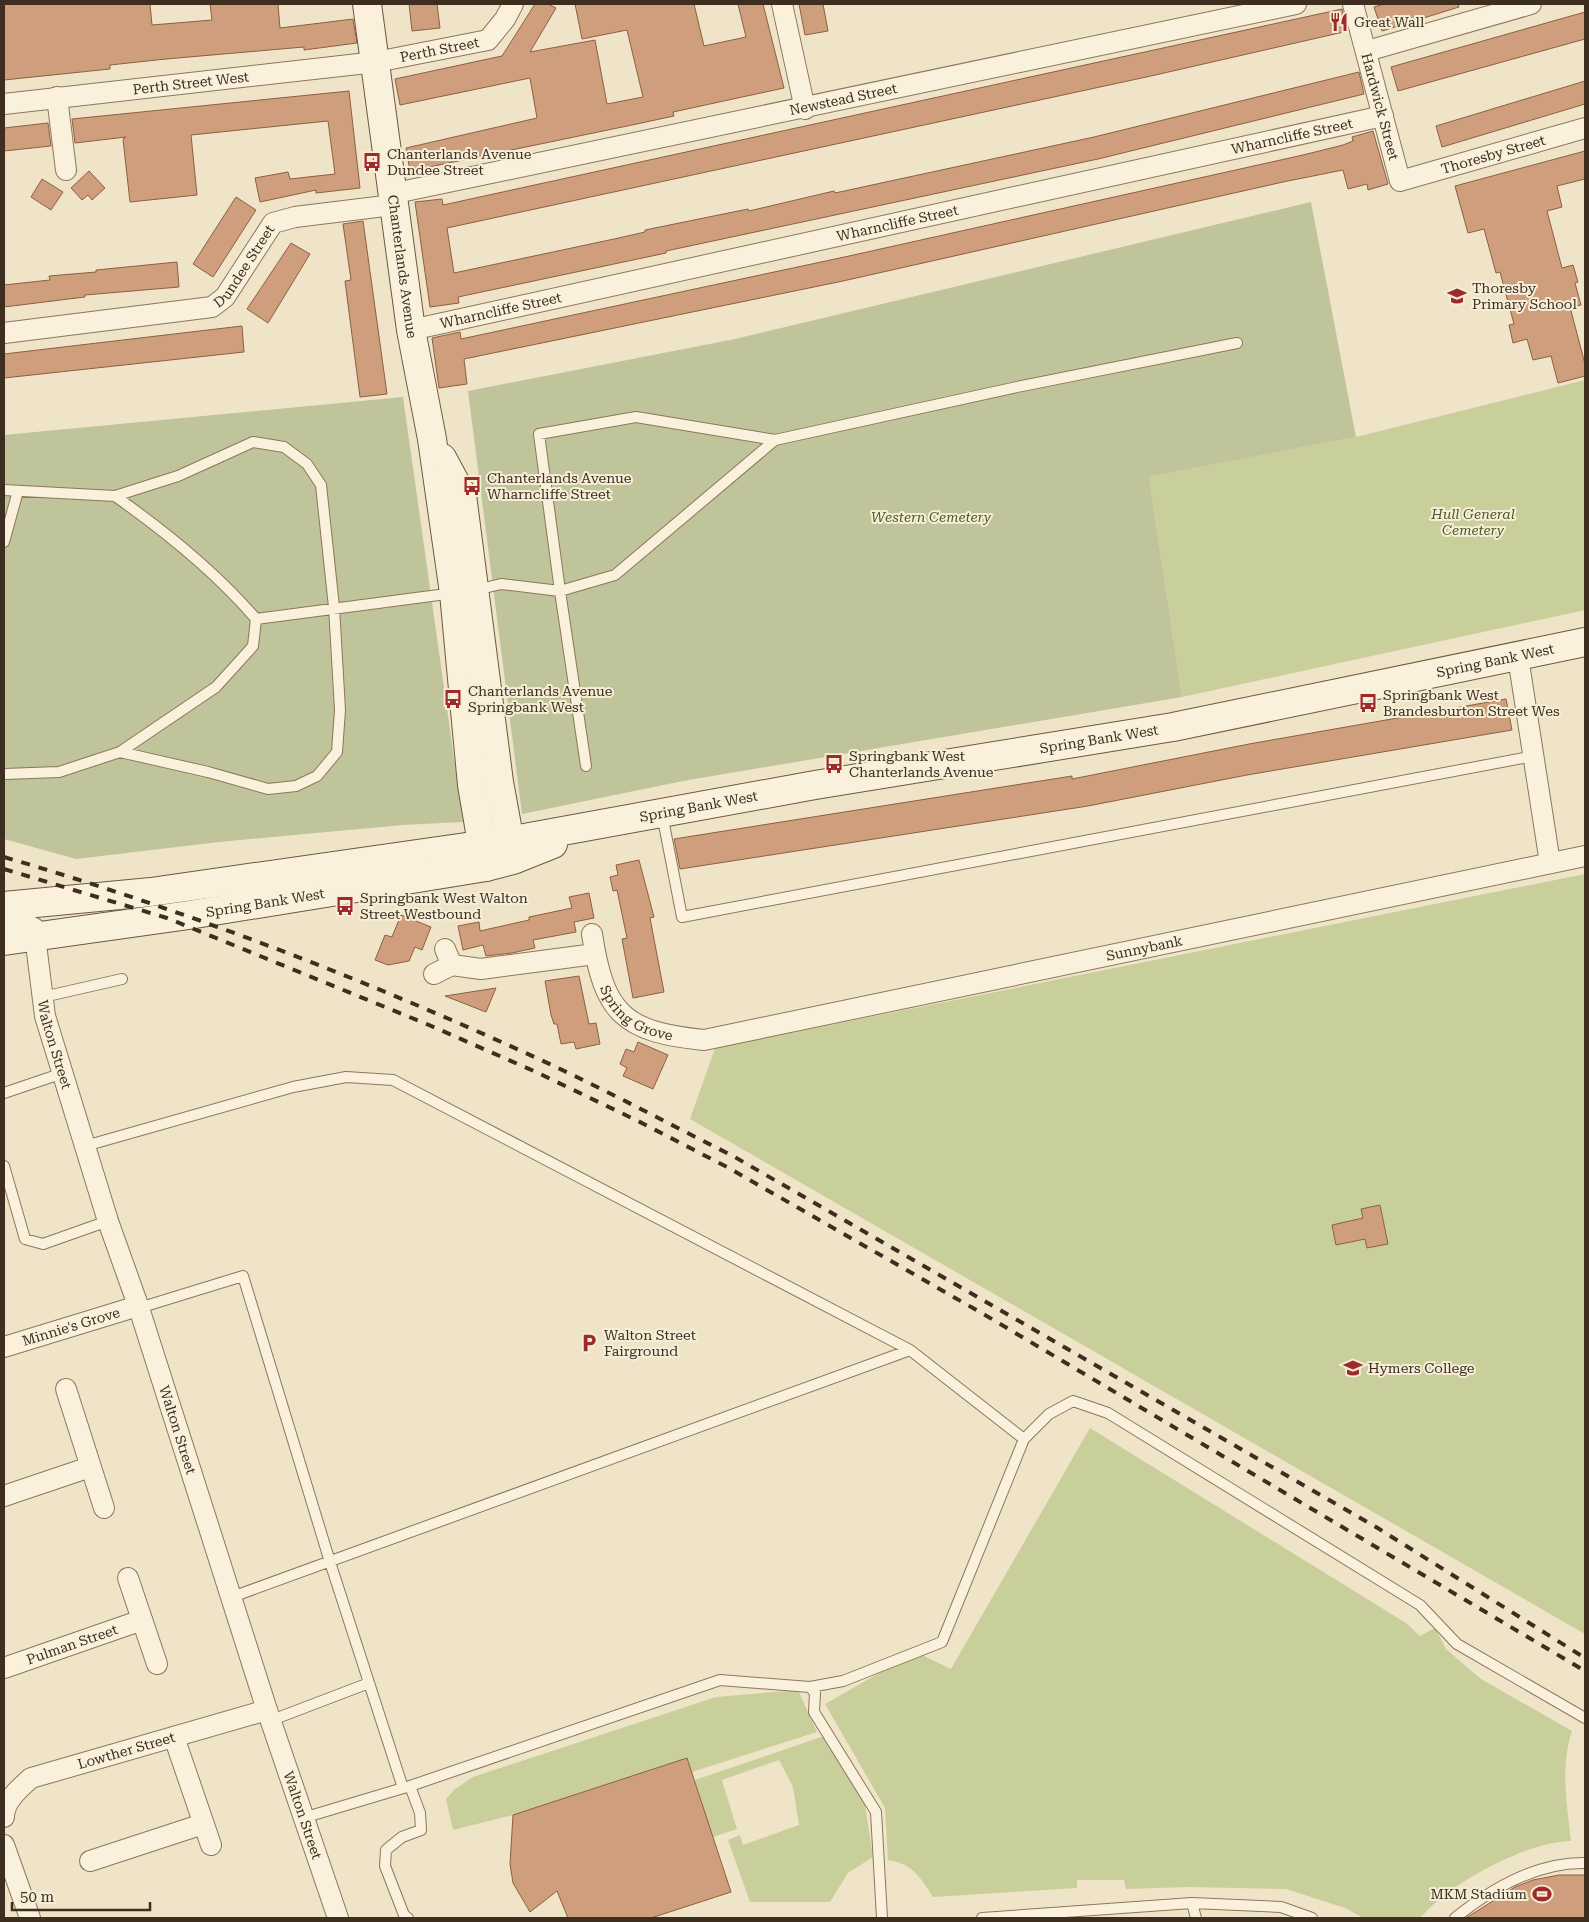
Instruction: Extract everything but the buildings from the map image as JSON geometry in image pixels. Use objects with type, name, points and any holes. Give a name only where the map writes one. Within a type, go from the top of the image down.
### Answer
[{"type":"street","name":"Chanterlands Avenue","points":[[367,4],[411,330],[432,439],[462,495],[472,785],[497,853]]},
{"type":"street","name":"Perth Street","points":[[376,62],[488,40],[505,19],[513,4]]},
{"type":"street","points":[[782,4],[805,108]]},
{"type":"street","name":"Newstead Street","points":[[392,200],[805,108],[1296,4]]},
{"type":"street","name":"Hardwick Street","points":[[1353,4],[1400,181]]},
{"type":"street","points":[[1367,51],[1532,4]]},
{"type":"street","name":"Perth Street West","points":[[4,104],[376,62]]},
{"type":"street","points":[[57,97],[66,170]]},
{"type":"street","name":"Wharncliffe Street","points":[[411,330],[1383,116]]},
{"type":"street","name":"Thoresby Street","points":[[1400,181],[1585,128]]},
{"type":"street","name":"Dundee Street","points":[[4,333],[212,307],[225,297],[273,223],[295,216],[392,200]]},
{"type":"street","name":"Spring Bank West","points":[[4,941],[189,915],[497,853],[608,823],[824,783],[1173,728],[1585,642]]},
{"type":"street","points":[[1518,656],[1550,863]]},
{"type":"street","name":"Spring Bank West","points":[[4,906],[151,892],[497,853]]},
{"type":"street","name":"Sunnybank","points":[[704,1040],[1585,856]]},
{"type":"street","points":[[4,923],[29,924],[34,928],[37,936]]},
{"type":"street","name":"Spring Grove","points":[[592,934],[603,987],[616,1009],[643,1028],[677,1038],[704,1040]]},
{"type":"street","name":"Walton Street","points":[[37,936],[45,1016],[108,1221],[138,1307],[303,1818],[338,1918]]},
{"type":"street","points":[[444,963],[490,968],[595,954]]},
{"type":"street","name":"Minnie's Grove","points":[[4,1347],[138,1307]]},
{"type":"street","points":[[66,1389],[104,1508]]},
{"type":"street","points":[[4,1496],[90,1467]]},
{"type":"street","points":[[128,1578],[157,1664]]},
{"type":"street","name":"Pulman Street","points":[[4,1668],[142,1620]]},
{"type":"street","name":"Lowther Street","points":[[4,1817],[4,1812],[14,1794],[31,1778],[174,1737],[270,1715]]},
{"type":"street","points":[[174,1737],[211,1845]]},
{"type":"street","points":[[90,1861],[203,1824]]},
{"type":"street","points":[[4,1846],[30,1918]]},
{"type":"lane","points":[[586,766],[539,434],[636,417],[775,440],[1027,385],[1237,343]]},
{"type":"lane","points":[[256,619],[464,591],[501,584],[560,590],[615,575],[775,440]]},
{"type":"lane","points":[[4,490],[115,496],[178,476],[254,442],[284,447],[308,464],[321,485],[334,608],[340,710],[337,752],[317,776],[296,786],[268,789],[120,752]]},
{"type":"lane","points":[[4,542],[18,492]]},
{"type":"lane","points":[[115,496],[161,529],[204,565],[256,619]]},
{"type":"lane","points":[[4,774],[59,772],[120,752],[216,686],[253,646],[256,619]]},
{"type":"lane","points":[[661,813],[682,917],[1534,756]]},
{"type":"lane","points":[[43,997],[122,979]]},
{"type":"lane","points":[[4,1093],[63,1073]]},
{"type":"lane","points":[[85,1146],[293,1087],[346,1077],[393,1080],[910,1350],[1024,1439]]},
{"type":"lane","points":[[4,1166],[25,1239],[43,1244],[108,1221]]},
{"type":"lane","points":[[138,1307],[243,1276],[330,1562],[406,1787],[420,1812],[421,1830],[402,1837],[386,1850],[385,1866],[404,1915],[408,1918]]},
{"type":"lane","points":[[232,1597],[910,1350]]},
{"type":"lane","points":[[303,1818],[406,1787],[720,1680],[810,1687],[843,1680],[942,1642],[1024,1439],[1049,1414],[1073,1402],[1108,1413],[1420,1605],[1457,1644],[1585,1718]]},
{"type":"lane","points":[[270,1715],[370,1683]]},
{"type":"lane","points":[[810,1687],[815,1693],[814,1712],[876,1812],[882,1918]]},
{"type":"lane","points":[[1455,1918],[1500,1887],[1533,1872],[1558,1865],[1585,1863]]},
{"type":"lane","points":[[982,1918],[1192,1903],[1281,1907],[1312,1918]]},
{"type":"lane","points":[[1192,1903],[1196,1918]]},
{"type":"green space","name":"Western Cemetery","points":[[1311,202],[1356,437],[1149,477],[1182,697],[683,781],[522,814],[468,391],[735,339]]},
{"type":"green space","name":"Hull General Cemetery","points":[[1585,380],[1585,610],[1182,697],[1149,477],[1356,437]]},
{"type":"green space","points":[[403,397],[463,822],[403,825],[219,842],[76,859],[4,839],[4,435]]},
{"type":"green space","name":"Hymers College","points":[[1585,874],[1585,1634],[690,1119],[715,1048]],"holes":[[[1361,1209],[1388,1244],[1367,1248],[1365,1239],[1336,1245],[1332,1225],[1363,1218]]]},
{"type":"green space","points":[[1090,1428],[1406,1623],[1420,1636],[1435,1628],[1446,1649],[1481,1679],[1572,1731],[1568,1745],[1565,1772],[1571,1841],[1553,1843],[1532,1849],[1490,1867],[1450,1891],[1420,1918],[1363,1918],[1345,1908],[1286,1889],[1189,1887],[1126,1889],[1124,1880],[1077,1880],[1077,1888],[933,1897],[920,1878],[910,1868],[888,1860],[885,1808],[825,1704],[916,1652],[951,1669]]},
{"type":"green space","points":[[798,1690],[817,1732],[692,1772],[687,1758],[513,1815],[453,1830],[446,1799],[455,1789],[473,1777],[716,1697]]},
{"type":"green space","points":[[824,1736],[865,1805],[873,1857],[848,1873],[830,1902],[750,1902],[728,1840],[740,1835],[743,1845],[799,1825],[793,1787],[779,1760],[722,1780],[737,1829],[713,1837],[695,1780]]},
{"type":"railway","points":[[4,857],[141,900],[343,975],[476,1031],[613,1095],[733,1156],[1376,1527],[1585,1658]]},
{"type":"railway","points":[[4,869],[167,918],[429,1025],[536,1072],[638,1121],[727,1167],[985,1315],[1585,1671]]},
{"type":"place","name":"Great Wall","points":[[1339,22]]},
{"type":"place","name":"Chanterlands Avenue Dundee Street","points":[[372,162]]},
{"type":"place","name":"Thoresby Primary School","points":[[1457,296]]},
{"type":"place","name":"Chanterlands Avenue Wharncliffe Street","points":[[472,486]]},
{"type":"place","name":"Chanterlands Avenue Springbank West","points":[[453,699]]},
{"type":"place","name":"Springbank West Brandesburton Street Wes","points":[[1368,703]]},
{"type":"place","name":"Springbank West Chanterlands Avenue","points":[[834,764]]},
{"type":"place","name":"Springbank West Walton Street Westbound","points":[[345,906]]},
{"type":"place","name":"Walton Street Fairground","points":[[589,1343]]},
{"type":"place","name":"Hymers College","points":[[1353,1368]]},
{"type":"place","name":"MKM Stadium","points":[[1542,1894]]}]
